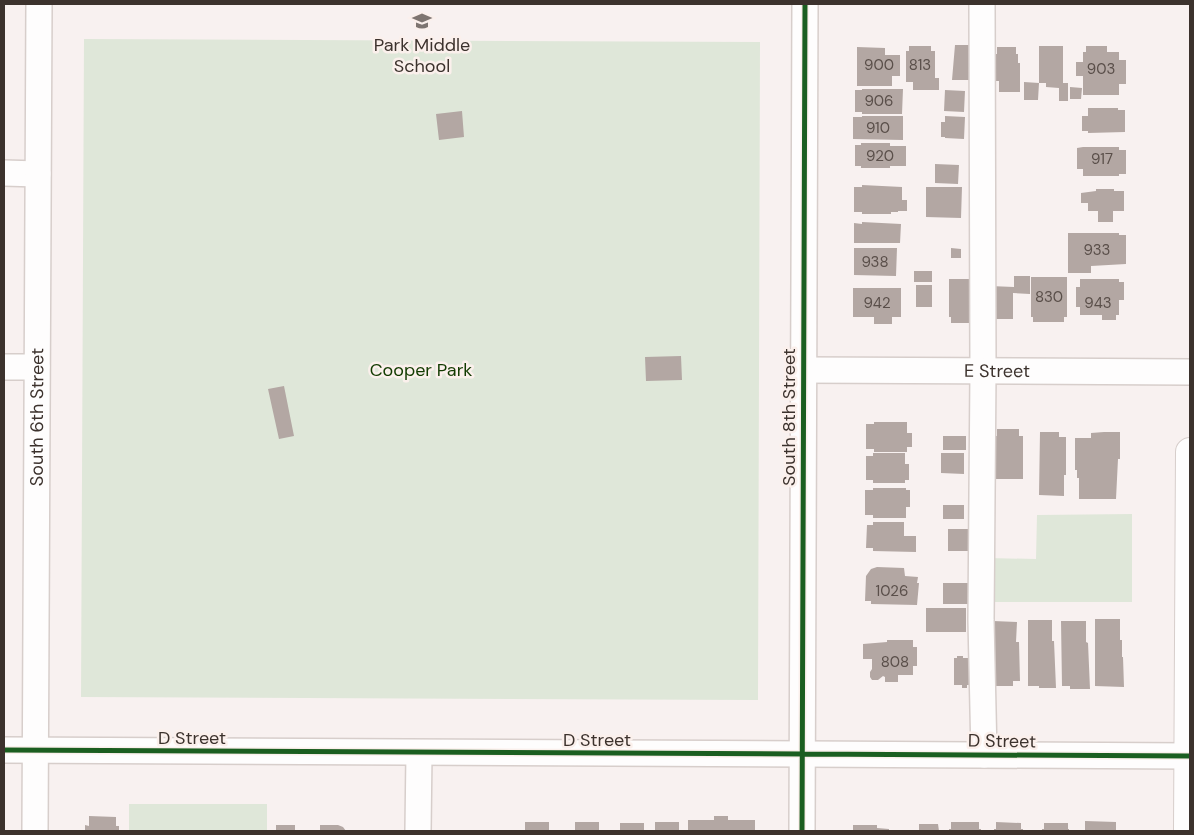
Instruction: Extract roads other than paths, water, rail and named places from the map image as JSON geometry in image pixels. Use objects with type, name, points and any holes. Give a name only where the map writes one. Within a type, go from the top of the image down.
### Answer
[{"type":"main road","points":[[1188,831],[1190,756],[1190,452]]},
{"type":"street","name":"South 6th Street","points":[[35,831],[39,4]]},
{"type":"street","name":"South 8th Street","points":[[802,831],[805,4]]},
{"type":"street","points":[[982,4],[983,371],[981,620],[984,755]]},
{"type":"street","points":[[4,174],[38,174]]},
{"type":"street","points":[[4,367],[37,367]]},
{"type":"street","name":"E Street","points":[[803,370],[1190,372]]},
{"type":"street","name":"D Street","points":[[4,750],[1190,756]]},
{"type":"street","points":[[418,831],[419,753]]},
{"type":"place","name":"Park Middle School","points":[[422,21]]},
{"type":"park label","name":"Cooper Park","points":[[421,370]]}]
